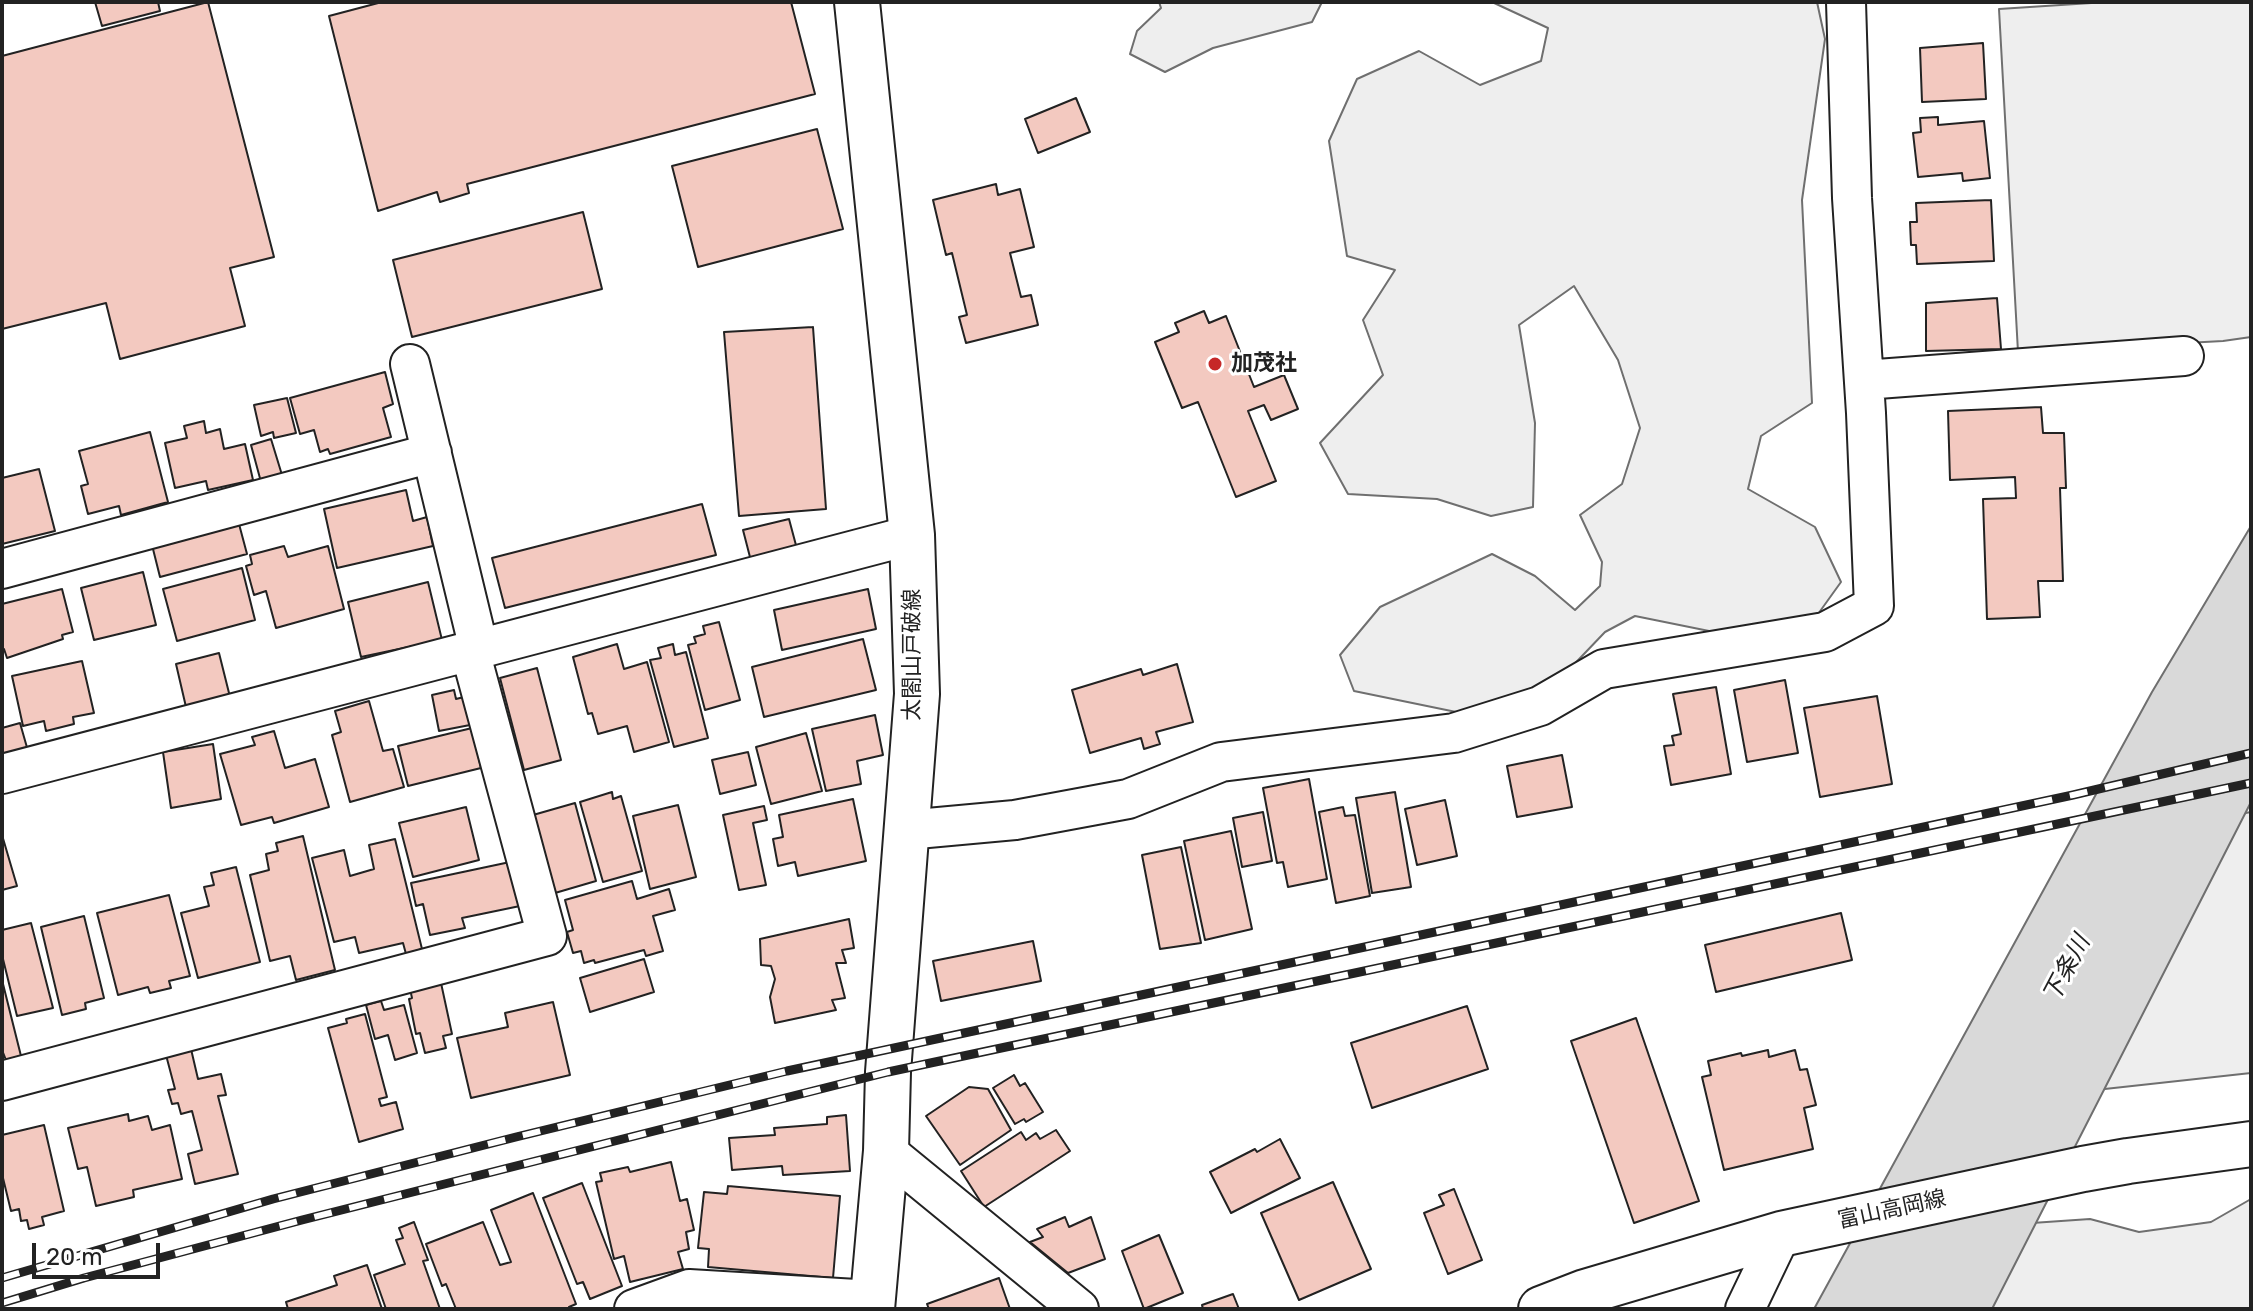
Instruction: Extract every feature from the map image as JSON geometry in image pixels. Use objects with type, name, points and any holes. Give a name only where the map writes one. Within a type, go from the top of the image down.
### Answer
[{"type":"main road","name":"太閤山戸破線","points":[[857,2],[912,535],[917,694],[888,1072],[886,1151],[872,1305]]},
{"type":"main road","name":"富山高岡線","points":[[1544,1308],[1585,1292],[1781,1234],[2083,1169],[2251,1144]]},
{"type":"street","points":[[906,830],[1015,820],[1128,799],[1221,762],[1454,733],[1540,706],[1604,669],[1825,632],[1874,606],[1852,198],[1846,2]]},
{"type":"street","points":[[1864,380],[2184,356]]},
{"type":"street","points":[[2,1081],[547,936],[474,650],[410,364]]},
{"type":"street","points":[[2,569],[432,453]]},
{"type":"street","points":[[2,774],[912,535]]},
{"type":"street","points":[[886,1151],[1079,1309]]},
{"type":"street","points":[[1745,1309],[1781,1234]]},
{"type":"street","points":[[634,1309],[689,1289],[872,1305]]},
{"type":"shaded area","points":[[1159,2],[1322,2],[1312,22],[1213,48],[1165,72],[1130,54],[1137,31],[1161,8]]},
{"type":"shaded area","points":[[1492,2],[1817,2],[1825,39],[1802,200],[1812,403],[1761,436],[1748,489],[1815,527],[1841,582],[1813,621],[1714,632],[1635,616],[1605,632],[1561,678],[1461,713],[1354,691],[1340,655],[1380,607],[1492,554],[1535,576],[1575,610],[1600,586],[1602,562],[1580,515],[1622,484],[1640,428],[1618,360],[1574,286],[1519,325],[1535,423],[1533,507],[1491,516],[1437,499],[1348,494],[1320,443],[1383,375],[1363,320],[1395,270],[1347,256],[1329,141],[1357,79],[1419,51],[1480,85],[1541,61],[1548,28]]},
{"type":"shaded area","points":[[2107,2],[2251,2],[2251,337],[2018,352],[1999,9]]},
{"type":"shaded area","points":[[2251,812],[2251,1073],[2059,1094],[2213,819]]},
{"type":"shaded area","points":[[2251,1199],[2251,1309],[1970,1309],[2032,1223],[2090,1219],[2139,1232],[2211,1222]]},
{"type":"water","name":"下条川","points":[[2251,526],[2251,802],[1992,1309],[1814,1309],[2152,692]]},
{"type":"building","points":[[95,2],[158,2],[160,11],[102,26]]},
{"type":"building","points":[[208,2],[274,257],[230,268],[245,326],[120,359],[106,303],[2,329],[2,56]]},
{"type":"building","points":[[382,2],[791,2],[815,94],[467,184],[469,193],[440,202],[437,192],[378,211],[329,16]]},
{"type":"building","points":[[1983,43],[1986,99],[1922,102],[1920,48]]},
{"type":"building","points":[[1076,98],[1090,132],[1038,153],[1025,119]]},
{"type":"building","points":[[1938,117],[1938,125],[1984,121],[1990,178],[1963,181],[1962,173],[1918,177],[1913,133],[1921,132],[1920,118]]},
{"type":"building","points":[[817,129],[843,229],[698,267],[672,166]]},
{"type":"building","points":[[996,184],[998,195],[1020,189],[1034,247],[1010,253],[1021,297],[1031,295],[1038,325],[966,343],[959,317],[967,315],[952,253],[946,255],[933,200]]},
{"type":"building","points":[[1991,200],[1994,261],[1917,264],[1916,245],[1911,245],[1910,222],[1917,222],[1916,203]]},
{"type":"building","points":[[583,212],[602,289],[412,337],[393,260]]},
{"type":"building","points":[[1997,298],[2001,349],[1926,351],[1926,303]]},
{"type":"building","points":[[1204,311],[1209,323],[1226,316],[1254,387],[1284,375],[1298,409],[1271,420],[1264,405],[1248,411],[1276,481],[1236,497],[1198,402],[1182,408],[1155,342],[1179,332],[1175,323]]},
{"type":"building","points":[[813,327],[826,509],[739,516],[724,332]]},
{"type":"building","points":[[385,372],[393,404],[383,408],[391,437],[330,454],[328,449],[320,452],[314,430],[300,434],[290,398]]},
{"type":"building","points":[[287,398],[296,433],[274,438],[273,432],[261,436],[254,405]]},
{"type":"building","points":[[2041,407],[2043,433],[2064,433],[2066,488],[2060,488],[2063,581],[2038,581],[2040,617],[1987,619],[1983,499],[2016,498],[2015,477],[1950,480],[1948,411]]},
{"type":"building","points":[[204,421],[206,433],[220,429],[224,449],[245,444],[253,480],[208,490],[206,481],[175,488],[165,443],[187,438],[184,426]]},
{"type":"building","points":[[150,432],[168,502],[121,515],[119,506],[88,514],[81,486],[88,484],[79,451]]},
{"type":"building","points":[[271,439],[282,475],[261,482],[251,445]]},
{"type":"building","points":[[39,469],[55,531],[2,544],[2,478]]},
{"type":"building","points":[[406,490],[413,521],[427,517],[433,546],[337,568],[324,509]]},
{"type":"building","points":[[702,504],[716,555],[505,608],[492,558]]},
{"type":"building","points":[[789,519],[797,549],[751,561],[743,530]]},
{"type":"building","points":[[239,524],[247,554],[160,577],[152,545]]},
{"type":"building","points":[[284,546],[288,557],[328,546],[344,609],[276,628],[266,591],[254,595],[246,566],[252,564],[250,555]]},
{"type":"building","points":[[242,568],[255,620],[177,641],[163,589]]},
{"type":"building","points":[[143,572],[156,625],[94,640],[81,588]]},
{"type":"building","points":[[428,582],[442,640],[361,657],[348,602]]},
{"type":"building","points":[[62,589],[73,632],[62,635],[63,639],[7,658],[2,649],[2,604]]},
{"type":"building","points":[[868,589],[876,629],[782,650],[774,610]]},
{"type":"building","points":[[719,622],[740,700],[705,710],[688,645],[696,643],[694,637],[705,634],[703,626]]},
{"type":"building","points":[[863,639],[876,690],[764,717],[752,667]]},
{"type":"building","points":[[617,644],[624,669],[647,662],[669,742],[634,752],[627,726],[598,734],[592,713],[588,714],[573,657]]},
{"type":"building","points":[[673,644],[675,655],[686,652],[708,738],[674,747],[650,660],[661,658],[658,648]]},
{"type":"building","points":[[219,653],[230,697],[186,707],[176,664]]},
{"type":"building","points":[[82,661],[94,713],[73,717],[74,724],[46,731],[44,721],[23,726],[12,676]]},
{"type":"building","points":[[1177,664],[1193,722],[1156,732],[1160,744],[1144,749],[1141,738],[1090,753],[1072,690],[1141,669],[1143,675]]},
{"type":"building","points":[[537,668],[561,760],[524,770],[500,678]]},
{"type":"building","points":[[1785,680],[1798,753],[1747,762],[1734,690]]},
{"type":"building","points":[[1716,687],[1731,774],[1671,785],[1664,746],[1674,745],[1672,736],[1681,734],[1673,694]]},
{"type":"building","points":[[454,690],[456,699],[464,697],[470,725],[439,731],[432,695]]},
{"type":"building","points":[[1877,696],[1892,784],[1820,797],[1804,708]]},
{"type":"building","points":[[369,701],[383,751],[393,749],[404,787],[350,802],[332,735],[341,732],[335,711]]},
{"type":"building","points":[[875,715],[883,755],[857,761],[861,784],[826,791],[812,729]]},
{"type":"building","points":[[20,723],[28,751],[2,757],[2,728]]},
{"type":"building","points":[[472,728],[481,768],[408,786],[398,746]]},
{"type":"building","points":[[274,731],[285,768],[315,759],[329,807],[274,823],[272,817],[241,825],[220,754],[255,745],[252,737]]},
{"type":"building","points":[[806,733],[822,791],[771,804],[756,747]]},
{"type":"building","points":[[213,744],[221,799],[171,808],[163,752]]},
{"type":"building","points":[[748,752],[756,785],[720,794],[712,760]]},
{"type":"building","points":[[1562,755],[1572,807],[1517,817],[1507,766]]},
{"type":"building","points":[[1309,779],[1327,879],[1288,887],[1283,862],[1277,863],[1263,788]]},
{"type":"building","points":[[612,792],[613,799],[621,796],[642,871],[603,882],[580,802]]},
{"type":"building","points":[[1395,792],[1411,887],[1372,893],[1356,798]]},
{"type":"building","points":[[853,799],[866,861],[798,876],[795,862],[778,866],[773,839],[783,837],[779,815]]},
{"type":"building","points":[[1445,800],[1457,856],[1417,865],[1405,809]]},
{"type":"building","points":[[575,803],[596,881],[555,893],[533,815]]},
{"type":"building","points":[[678,805],[696,877],[650,889],[633,816]]},
{"type":"building","points":[[764,806],[767,820],[753,823],[766,885],[739,890],[723,815]]},
{"type":"building","points":[[466,807],[479,860],[413,877],[399,823]]},
{"type":"building","points":[[1343,807],[1345,816],[1355,815],[1370,896],[1336,903],[1319,812]]},
{"type":"building","points":[[1263,812],[1272,861],[1242,867],[1233,818]]},
{"type":"building","points":[[1231,831],[1252,929],[1205,940],[1184,841]]},
{"type":"building","points":[[2,835],[17,886],[2,890]]},
{"type":"building","points":[[303,836],[335,970],[296,980],[290,956],[270,961],[250,875],[269,870],[266,854],[278,851],[276,843]]},
{"type":"building","points":[[395,839],[422,949],[406,954],[403,943],[359,953],[355,937],[334,942],[312,858],[344,850],[350,876],[374,869],[369,845]]},
{"type":"building","points":[[1181,847],[1201,943],[1160,949],[1142,855]]},
{"type":"building","points":[[510,862],[520,906],[462,918],[465,928],[430,935],[423,904],[416,906],[411,883]]},
{"type":"building","points":[[236,867],[260,962],[198,978],[181,913],[209,906],[204,887],[214,885],[211,873]]},
{"type":"building","points":[[632,881],[637,899],[669,889],[675,910],[653,916],[663,951],[646,956],[644,950],[584,963],[581,951],[573,953],[567,932],[573,930],[565,900]]},
{"type":"building","points":[[169,895],[190,976],[169,981],[171,988],[150,993],[148,987],[118,995],[97,913]]},
{"type":"building","points":[[1841,913],[1852,960],[1716,992],[1705,945]]},
{"type":"building","points":[[84,916],[104,998],[85,1003],[86,1009],[62,1015],[41,927]]},
{"type":"building","points":[[849,919],[854,948],[842,950],[846,963],[836,963],[845,998],[832,1000],[836,1010],[775,1023],[770,997],[775,979],[771,966],[761,965],[760,939]]},
{"type":"building","points":[[31,923],[53,1008],[17,1016],[2,955],[2,930]]},
{"type":"building","points":[[1033,941],[1041,981],[941,1001],[933,961]]},
{"type":"building","points":[[644,959],[654,992],[590,1012],[580,978]]},
{"type":"building","points":[[2,980],[21,1056],[6,1060],[2,1050]]},
{"type":"building","points":[[441,983],[452,1034],[443,1036],[446,1048],[425,1053],[420,1033],[416,1034],[410,989]]},
{"type":"building","points":[[381,1001],[384,1010],[404,1005],[417,1053],[395,1060],[388,1035],[375,1039],[366,1005]]},
{"type":"building","points":[[553,1002],[570,1075],[471,1098],[457,1038],[508,1027],[505,1013]]},
{"type":"building","points":[[1467,1006],[1488,1069],[1372,1108],[1351,1043]]},
{"type":"building","points":[[365,1014],[387,1097],[379,1099],[381,1106],[396,1102],[403,1129],[359,1142],[328,1028]]},
{"type":"building","points":[[1636,1018],[1699,1201],[1634,1223],[1571,1041]]},
{"type":"building","points":[[191,1049],[198,1079],[221,1074],[226,1095],[218,1096],[238,1174],[195,1184],[188,1154],[202,1150],[192,1111],[181,1114],[178,1103],[172,1104],[168,1090],[175,1089],[166,1055]]},
{"type":"building","points":[[1768,1050],[1769,1057],[1795,1050],[1800,1070],[1807,1069],[1816,1105],[1804,1108],[1813,1149],[1724,1170],[1702,1077],[1711,1075],[1708,1061]]},
{"type":"building","points":[[1014,1075],[1020,1086],[1025,1083],[1043,1112],[1026,1122],[1024,1119],[1015,1124],[993,1088]]},
{"type":"building","points":[[969,1087],[988,1089],[1011,1130],[960,1165],[926,1116]]},
{"type":"building","points":[[128,1114],[129,1121],[148,1116],[152,1130],[170,1125],[182,1179],[133,1190],[134,1197],[96,1206],[87,1167],[78,1169],[68,1128]]},
{"type":"building","points":[[846,1115],[850,1171],[783,1175],[782,1166],[732,1170],[729,1138],[775,1135],[774,1128],[827,1124],[827,1117]]},
{"type":"building","points":[[44,1125],[64,1211],[42,1217],[44,1225],[29,1229],[27,1220],[21,1221],[19,1209],[11,1211],[2,1174],[2,1135]]},
{"type":"building","points":[[1056,1130],[1070,1151],[984,1207],[961,1171],[1021,1132],[1026,1140],[1036,1133],[1040,1139]]},
{"type":"building","points":[[1280,1139],[1300,1178],[1231,1213],[1210,1172]]},
{"type":"building","points":[[671,1162],[680,1201],[687,1199],[694,1230],[686,1232],[689,1249],[678,1252],[683,1269],[630,1282],[624,1256],[614,1259],[596,1182],[602,1181],[600,1173],[628,1167],[630,1172]]},
{"type":"building","points":[[1333,1182],[1371,1269],[1299,1300],[1261,1213]]},
{"type":"building","points":[[582,1183],[622,1286],[590,1299],[583,1282],[577,1284],[543,1198]]},
{"type":"building","points":[[728,1186],[840,1196],[833,1278],[708,1267],[709,1249],[698,1248],[704,1192],[727,1194]]},
{"type":"building","points":[[1454,1189],[1482,1260],[1448,1274],[1424,1213],[1444,1205],[1439,1195]]},
{"type":"building","points":[[533,1193],[576,1304],[569,1309],[456,1309],[446,1284],[442,1286],[426,1244],[483,1222],[500,1265],[511,1262],[491,1210]]},
{"type":"building","points":[[1065,1217],[1069,1227],[1091,1217],[1105,1259],[1068,1273],[1030,1242],[1043,1237],[1037,1229]]},
{"type":"building","points":[[414,1222],[428,1260],[423,1261],[440,1309],[386,1309],[374,1275],[405,1264],[396,1240],[403,1238],[399,1228]]},
{"type":"building","points":[[1159,1235],[1183,1293],[1144,1309],[1122,1251]]},
{"type":"building","points":[[367,1265],[382,1309],[288,1309],[286,1302],[337,1285],[334,1276]]},
{"type":"building","points":[[999,1278],[1010,1309],[929,1309],[927,1304]]},
{"type":"building","points":[[1233,1294],[1239,1309],[1203,1309],[1202,1305]]},
{"type":"railway","points":[[2,1278],[273,1199],[787,1071],[2073,795],[2251,753]]},
{"type":"railway","points":[[2,1303],[302,1220],[888,1072],[2251,783]]},
{"type":"place","name":"加茂社","points":[[1215,364]]}]
